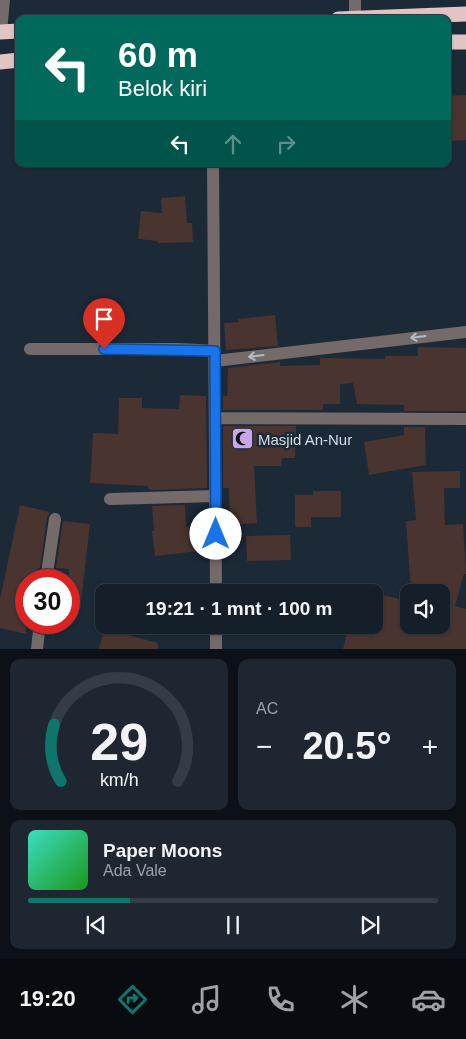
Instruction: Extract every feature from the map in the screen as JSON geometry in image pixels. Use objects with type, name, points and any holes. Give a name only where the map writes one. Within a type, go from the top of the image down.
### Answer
[{"type":"highway","points":[[438,15],[466,14]]},
{"type":"highway","points":[[1,32],[15,31]]},
{"type":"highway","points":[[451,42],[466,42]]},
{"type":"highway","points":[[0,62],[15,60]]},
{"type":"street","points":[[1,32],[4,0]]},
{"type":"street","points":[[355,0],[355,15]]},
{"type":"street","points":[[213,167],[216,584]]},
{"type":"street","points":[[30,349],[178,349],[215,356],[466,332]]},
{"type":"street","points":[[215,418],[466,419]]},
{"type":"street","points":[[110,499],[215,496]]},
{"type":"street","points":[[48,569],[55,519]]},
{"type":"street","points":[[37,649],[39,634]]},
{"type":"street","points":[[216,634],[216,649]]},
{"type":"building","points":[[466,95],[466,140],[451,141],[451,96]]},
{"type":"building","points":[[185,196],[187,223],[192,223],[193,242],[158,243],[158,241],[138,239],[141,211],[162,213],[161,198]]},
{"type":"building","points":[[275,315],[278,346],[226,350],[224,323],[239,322],[238,319]]},
{"type":"building","points":[[418,347],[466,348],[466,411],[404,411],[404,405],[357,404],[353,383],[340,384],[340,404],[323,404],[323,410],[223,410],[223,396],[227,396],[228,368],[280,362],[280,366],[320,365],[320,358],[385,359],[385,356],[418,356]]},
{"type":"building","points":[[180,395],[206,396],[207,488],[151,490],[148,489],[148,486],[90,483],[93,433],[118,434],[119,398],[142,398],[142,408],[179,409]]},
{"type":"building","points":[[223,426],[296,426],[295,458],[282,458],[281,466],[254,466],[257,523],[230,525],[229,488],[223,488]]},
{"type":"building","points":[[404,427],[425,427],[426,465],[369,475],[364,442],[404,435]]},
{"type":"building","points":[[460,471],[460,488],[444,488],[445,525],[463,524],[466,574],[464,574],[455,606],[466,609],[466,649],[343,649],[347,634],[383,634],[383,595],[400,599],[400,634],[450,634],[450,584],[410,584],[406,521],[416,520],[412,472]]},
{"type":"building","points":[[313,491],[341,491],[341,517],[311,517],[311,527],[295,527],[295,495],[313,495]]},
{"type":"building","points":[[20,505],[50,512],[47,518],[40,568],[15,569],[15,631],[0,628],[0,599]]},
{"type":"building","points":[[185,505],[186,527],[205,525],[208,550],[155,556],[152,506]]},
{"type":"building","points":[[63,521],[90,524],[80,610],[80,569],[56,568]]},
{"type":"building","points":[[290,535],[291,560],[247,561],[246,536]]},
{"type":"building","points":[[103,634],[123,634],[158,643],[158,649],[99,649]]},
{"type":"place","name":"Masjid An-Nur","points":[[242,439]]},
{"type":"route","points":[[104,349],[215,351],[216,534]]}]
